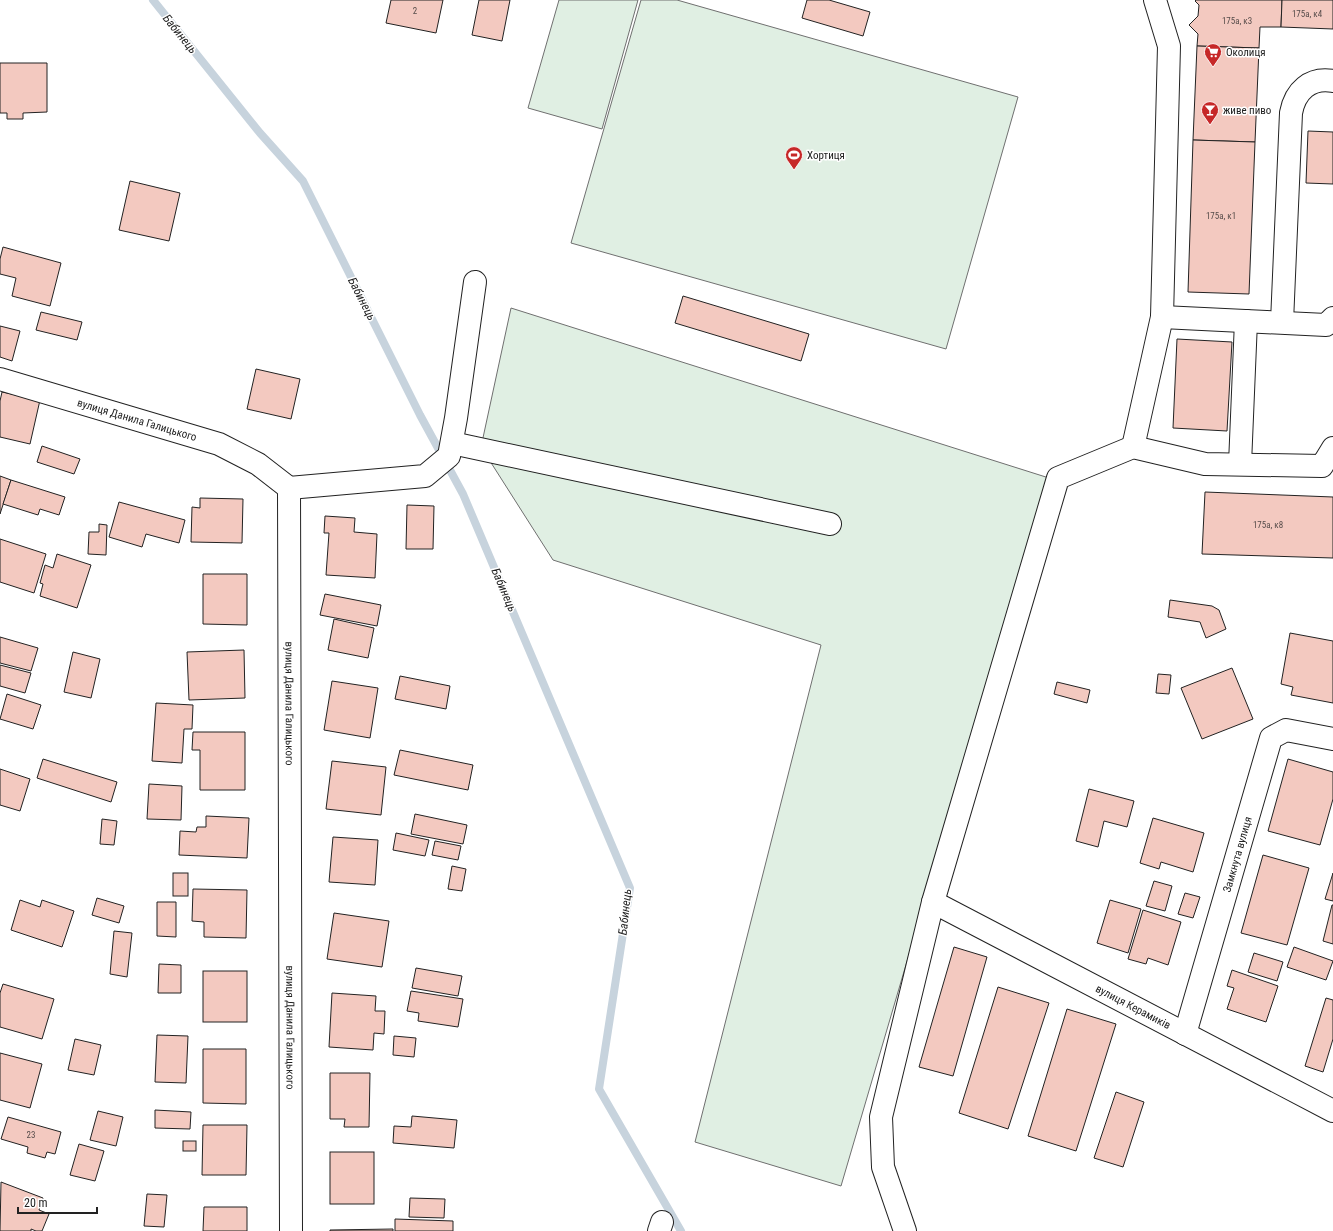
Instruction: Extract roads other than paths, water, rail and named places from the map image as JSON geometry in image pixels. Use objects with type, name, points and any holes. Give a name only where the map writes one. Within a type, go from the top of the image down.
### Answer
[{"type":"street","points":[[1133,447],[1162,317],[1169,46],[1156,0]]},
{"type":"street","points":[[1282,322],[1291,113],[1296,96],[1302,89],[1319,80],[1333,81]]},
{"type":"street","points":[[289,488],[425,476],[450,450],[456,418],[475,282]]},
{"type":"street","points":[[1162,317],[1326,325],[1333,318]]},
{"type":"street","points":[[1240,464],[1246,321]]},
{"type":"street","name":"вулиця Данила Галицького","points":[[0,379],[219,444],[258,464],[289,488],[291,1231]]},
{"type":"street","points":[[905,1231],[883,1167],[881,1118],[933,902],[1058,478],[1133,447],[1205,464],[1322,466],[1333,448]]},
{"type":"street","points":[[450,450],[830,524]]},
{"type":"street","name":"Замкнута вулиця","points":[[1185,1034],[1271,738],[1286,730],[1333,740]]},
{"type":"street","name":"вулиця Керамиків","points":[[933,902],[1333,1111]]},
{"type":"waterway","name":"Бабинець","points":[[153,0],[260,133],[303,181],[420,415],[463,494],[630,888],[599,1089],[681,1231]]},
{"type":"place","name":"Околиця","points":[[1213,67]]},
{"type":"place","name":"живе пиво","points":[[1210,125]]},
{"type":"place","name":"Хортиця","points":[[794,170]]}]
